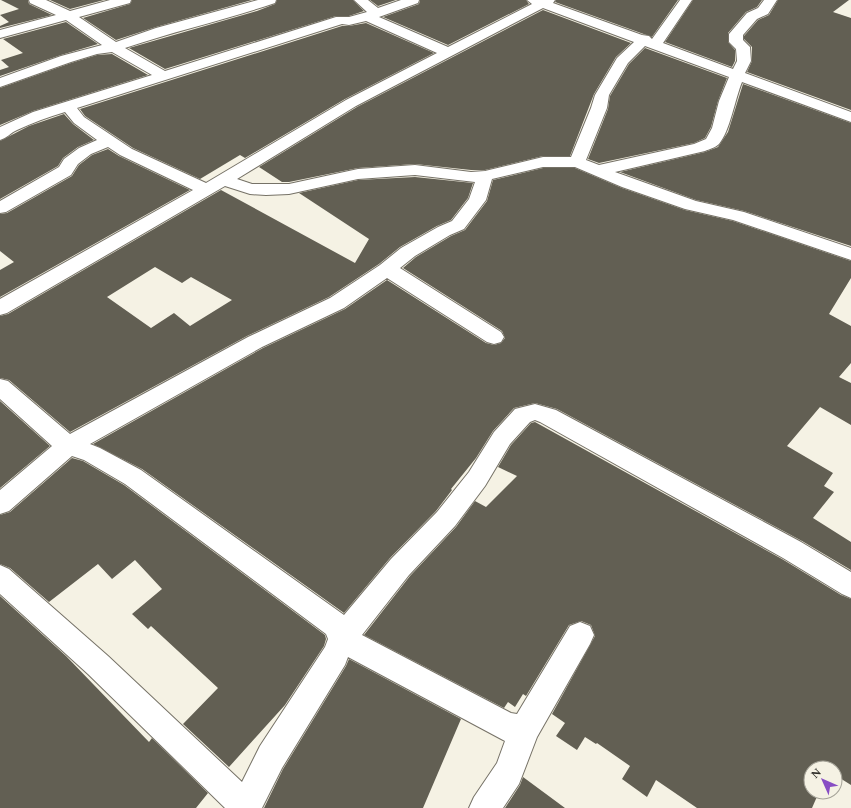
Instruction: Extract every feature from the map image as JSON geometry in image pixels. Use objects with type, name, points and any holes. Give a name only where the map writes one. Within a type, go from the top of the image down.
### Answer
[{"type":"street","points":[[35,0],[68,15],[114,47],[164,76]]},
{"type":"street","points":[[0,34],[125,0]]},
{"type":"street","points":[[0,83],[12,73],[95,50],[114,47],[160,31],[244,9],[270,0]]},
{"type":"street","points":[[360,0],[372,16],[447,52]]},
{"type":"street","points":[[0,135],[16,124],[38,115],[341,20],[348,21],[372,16],[413,0]]},
{"type":"street","points":[[576,162],[599,108],[602,96],[622,62],[649,42],[686,0]]},
{"type":"street","points":[[599,170],[699,148],[712,142],[720,128],[727,101],[744,61],[743,47],[736,42],[736,34],[752,16],[762,11],[771,0]]},
{"type":"street","points":[[0,308],[224,180],[350,103],[542,1],[851,117]]},
{"type":"street","points":[[68,106],[79,120],[126,152],[206,190]]},
{"type":"street","points":[[0,208],[65,171],[69,167],[70,162],[85,151],[108,141]]},
{"type":"street","points":[[224,180],[250,189],[266,190],[289,188],[358,174],[415,170],[471,177],[485,176],[543,162],[576,162],[628,183],[690,205],[746,218],[851,254]]},
{"type":"street","points":[[0,504],[68,446],[255,342],[337,302],[387,269],[408,252],[458,224],[477,200],[485,176]]},
{"type":"street","points":[[387,269],[494,337]]},
{"type":"street","points":[[0,387],[68,446],[92,454],[134,477],[336,625],[342,639],[509,728],[525,729]]},
{"type":"street","points":[[0,577],[98,665],[245,807],[271,757],[335,656],[342,639],[400,567],[446,520],[477,479],[502,438],[523,415],[535,412],[548,416],[785,546],[851,586]]},
{"type":"street","points":[[485,808],[508,773],[525,729],[580,635]]},
{"type":"building","points":[[1,0],[28,0],[29,4],[52,15],[0,28],[0,26],[9,22],[0,15],[19,9]]},
{"type":"building","points":[[50,0],[104,0],[70,9]]},
{"type":"building","points":[[132,0],[252,0],[116,40],[83,18],[130,4]]},
{"type":"building","points":[[277,0],[353,0],[364,11],[349,16],[336,16],[165,69],[129,48],[257,11],[275,4]]},
{"type":"building","points":[[370,0],[396,0],[378,6]]},
{"type":"building","points":[[420,0],[526,0],[529,4],[448,45],[383,17],[419,4]]},
{"type":"building","points":[[556,0],[678,0],[652,37],[555,2]]},
{"type":"building","points":[[693,0],[762,0],[757,7],[746,12],[728,33],[728,42],[735,50],[735,61],[732,67],[665,42]]},
{"type":"building","points":[[778,0],[849,0],[833,12],[851,18],[851,110],[747,72],[752,61],[752,47],[744,39],[744,36],[758,20],[769,15]]},
{"type":"building","points":[[543,10],[631,43],[616,57],[594,94],[570,156],[543,156],[485,170],[415,164],[358,168],[289,182],[282,182],[259,167],[357,107]]},
{"type":"building","points":[[66,22],[98,44],[0,76],[0,70],[9,67],[1,60],[23,53],[3,39]]},
{"type":"building","points":[[366,23],[434,53],[345,99],[245,158],[240,155],[200,179],[133,148],[85,116],[80,109],[342,26]]},
{"type":"building","points":[[645,48],[727,78],[718,101],[711,127],[705,138],[694,143],[599,163],[588,159],[608,109],[610,96],[629,64]]},
{"type":"building","points":[[112,54],[148,75],[33,111],[0,125],[0,88],[97,55]]},
{"type":"building","points":[[743,84],[851,123],[851,246],[744,211],[696,200],[620,172],[705,152],[718,147],[728,132]]},
{"type":"building","points":[[64,114],[73,124],[94,140],[78,147],[63,158],[58,166],[0,199],[0,141],[29,126]]},
{"type":"building","points":[[108,149],[119,156],[190,190],[0,297],[0,270],[14,262],[0,251],[0,214],[7,213],[72,176],[79,165],[92,155]]},
{"type":"building","points":[[543,168],[575,168],[622,188],[685,210],[733,221],[851,261],[851,278],[829,314],[851,326],[851,363],[839,377],[851,383],[851,425],[820,407],[787,446],[833,473],[824,486],[834,492],[813,518],[851,542],[851,570],[802,541],[557,409],[535,403],[514,408],[493,431],[476,458],[451,489],[452,490],[436,511],[390,558],[344,613],[142,469],[93,444],[263,348],[345,309],[387,280],[486,343],[494,345],[501,343],[505,338],[502,331],[403,268],[416,257],[451,236],[465,230],[487,201],[493,180]]},
{"type":"building","points":[[415,177],[473,183],[468,198],[451,220],[437,226],[400,247],[379,264],[329,297],[247,336],[70,432],[9,380],[0,378],[0,316],[8,314],[221,190],[355,263],[369,239],[299,193],[358,180]],"holes":[[[155,267],[182,283],[191,277],[232,300],[190,326],[174,313],[151,328],[107,297]]]},
{"type":"building","points":[[0,401],[50,446],[0,488]]},
{"type":"building","points":[[535,422],[782,559],[841,595],[851,599],[851,785],[843,780],[843,760],[803,760],[803,800],[816,800],[812,808],[697,808],[656,780],[647,797],[622,779],[630,766],[597,743],[596,744],[585,737],[577,750],[556,736],[565,723],[552,714],[595,636],[591,625],[581,621],[569,625],[526,696],[523,694],[515,707],[508,702],[504,708],[364,635],[410,576],[456,527],[475,501],[486,507],[517,476],[498,467],[511,445],[531,423]]},
{"type":"building","points":[[72,458],[83,461],[124,485],[325,635],[326,639],[324,646],[285,705],[229,767],[183,724],[218,688],[151,626],[148,629],[132,614],[162,589],[135,560],[112,579],[98,564],[49,602],[10,568],[0,564],[0,515],[10,512]]},
{"type":"building","points":[[0,596],[66,656],[149,742],[152,738],[208,793],[196,808],[0,808]]},
{"type":"building","points":[[349,659],[461,719],[423,808],[264,808],[283,769]]},
{"type":"building","points":[[523,777],[565,808],[505,808],[520,785]]}]
